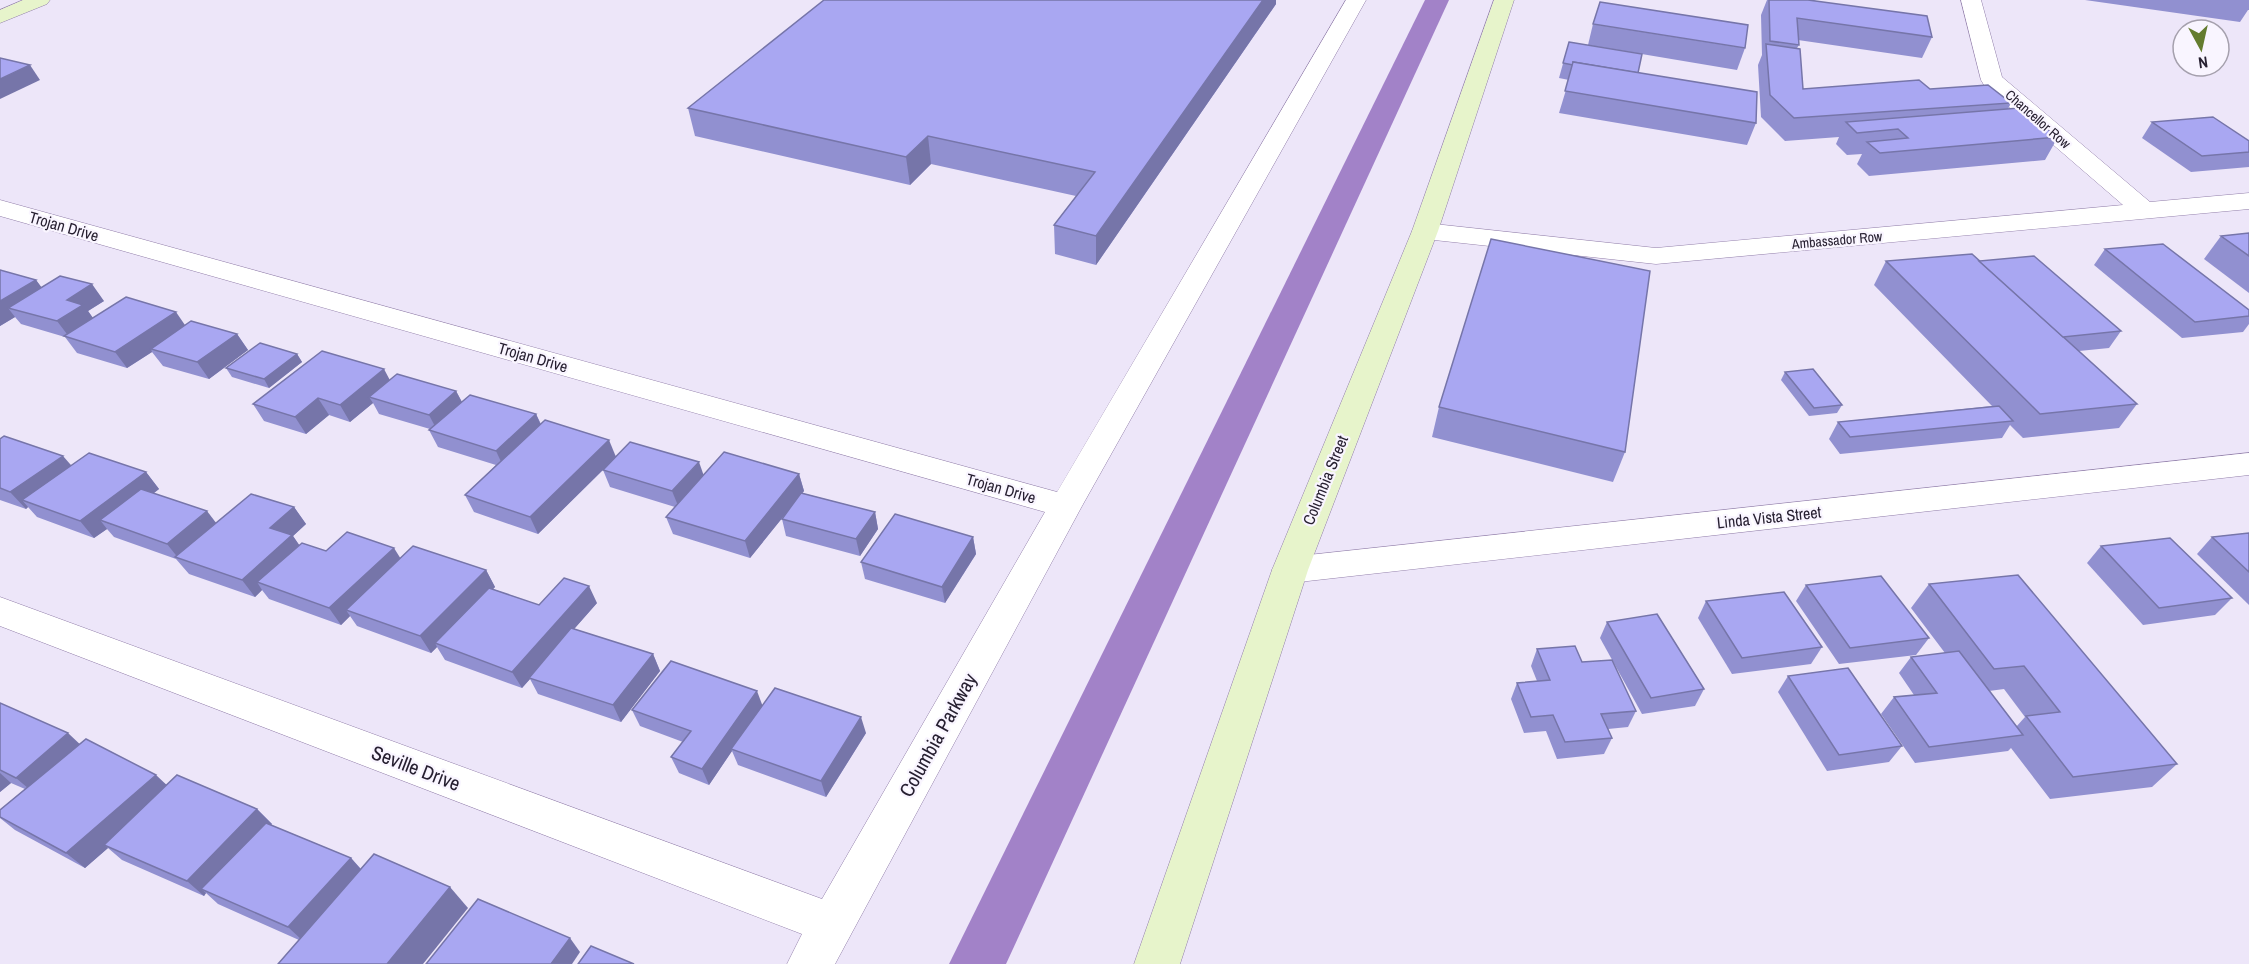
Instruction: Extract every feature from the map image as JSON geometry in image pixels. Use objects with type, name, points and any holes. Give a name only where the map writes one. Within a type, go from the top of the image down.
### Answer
[{"type":"street","points":[[0,17],[40,0]]},
{"type":"street","name":"Columbia Parkway","points":[[810,964],[1065,506],[1356,0]]},
{"type":"street","name":"Columbia Street","points":[[1157,964],[1290,570],[1425,231],[1504,0]]},
{"type":"street","name":"Chancellor Row","points":[[1971,0],[1992,80],[2146,212]]},
{"type":"street","name":"Ambassador Row","points":[[1425,231],[1656,256],[2249,201]]},
{"type":"street","name":"Trojan Drive","points":[[0,208],[1065,506]]},
{"type":"street","name":"Linda Vista Street","points":[[1290,570],[2249,464]]},
{"type":"street","name":"Seville Drive","points":[[0,611],[832,924]]},
{"type":"building","points":[[824,0],[1263,0],[1096,236],[1054,225],[1095,172],[928,136],[906,157],[688,108]]},
{"type":"building","points":[[1769,0],[1808,0],[1927,16],[1932,37],[1797,18],[1799,45],[1770,41]]},
{"type":"building","points":[[1600,2],[1748,25],[1745,48],[1593,24]]},
{"type":"building","points":[[1569,42],[1642,54],[1638,73],[1573,62],[1573,65],[1563,63]]},
{"type":"building","points":[[1766,44],[1800,49],[1803,89],[1919,80],[1930,89],[1988,85],[2011,103],[1794,118],[1770,95]]},
{"type":"building","points":[[0,58],[30,65],[0,79]]},
{"type":"building","points":[[1573,62],[1757,92],[1756,123],[1565,91]]},
{"type":"building","points":[[2019,108],[2058,137],[1880,153],[1867,142],[1908,138],[1898,129],[1857,133],[1846,122]]},
{"type":"building","points":[[2213,117],[2249,141],[2249,152],[2202,156],[2152,122]]},
{"type":"building","points":[[2249,233],[2249,256],[2221,236]]},
{"type":"building","points":[[1491,239],[1650,271],[1625,452],[1439,407]]},
{"type":"building","points":[[2163,244],[2249,310],[2249,316],[2195,322],[2105,249]]},
{"type":"building","points":[[1972,254],[2137,404],[2040,414],[1886,261]]},
{"type":"building","points":[[2034,256],[2121,331],[2063,337],[1979,261]]},
{"type":"building","points":[[0,270],[36,280],[0,301]]},
{"type":"building","points":[[60,276],[92,284],[67,300],[83,305],[57,321],[8,308]]},
{"type":"building","points":[[126,297],[176,312],[115,352],[64,336]]},
{"type":"building","points":[[191,321],[237,334],[197,362],[151,349]]},
{"type":"building","points":[[260,343],[297,354],[264,379],[226,368]]},
{"type":"building","points":[[322,351],[384,369],[340,405],[318,398],[295,417],[253,404]]},
{"type":"building","points":[[1813,369],[1842,405],[1814,408],[1785,372]]},
{"type":"building","points":[[397,374],[456,391],[429,415],[369,397]]},
{"type":"building","points":[[470,395],[536,414],[496,451],[429,430]]},
{"type":"building","points":[[1999,406],[2013,421],[1850,437],[1838,422]]},
{"type":"building","points":[[545,420],[609,440],[530,517],[465,495]]},
{"type":"building","points":[[4,436],[63,456],[10,492],[0,488],[0,439]]},
{"type":"building","points":[[630,442],[699,462],[672,491],[603,470]]},
{"type":"building","points":[[724,452],[799,474],[745,541],[666,517]]},
{"type":"building","points":[[89,453],[146,472],[80,521],[22,500]]},
{"type":"building","points":[[141,489],[207,511],[167,544],[100,520]]},
{"type":"building","points":[[801,493],[875,512],[856,539],[782,519]]},
{"type":"building","points":[[251,494],[294,507],[270,528],[292,535],[242,580],[175,557]]},
{"type":"building","points":[[895,514],[973,537],[942,587],[861,562]]},
{"type":"building","points":[[347,532],[394,548],[329,608],[257,582],[302,543],[326,551]]},
{"type":"building","points":[[2249,533],[2249,572],[2212,537]]},
{"type":"building","points":[[2170,538],[2232,598],[2159,608],[2101,546]]},
{"type":"building","points":[[413,546],[486,570],[420,636],[346,610]]},
{"type":"building","points":[[2018,575],[2177,764],[2073,777],[2026,716],[2060,712],[2024,666],[1994,669],[1929,584]]},
{"type":"building","points":[[1881,576],[1929,638],[1850,648],[1806,585]]},
{"type":"building","points":[[564,578],[589,586],[512,672],[435,643],[489,588],[539,605]]},
{"type":"building","points":[[1784,592],[1822,647],[1742,658],[1706,601]]},
{"type":"building","points":[[1657,614],[1704,689],[1651,698],[1607,622]]},
{"type":"building","points":[[571,628],[653,654],[613,705],[529,678]]},
{"type":"building","points":[[1575,646],[1582,662],[1612,660],[1636,711],[1601,714],[1612,738],[1565,742],[1553,715],[1531,717],[1517,683],[1550,680],[1537,649]]},
{"type":"building","points":[[1959,651],[2023,735],[1929,747],[1894,697],[1937,693],[1911,657]]},
{"type":"building","points":[[671,661],[757,691],[702,769],[671,757],[691,731],[632,710]]},
{"type":"building","points":[[1848,668],[1902,746],[1839,755],[1788,676]]},
{"type":"building","points":[[775,688],[861,717],[821,781],[731,749]]},
{"type":"building","points":[[0,703],[68,733],[16,778],[0,770]]},
{"type":"building","points":[[86,739],[156,775],[66,853],[0,817],[0,810]]},
{"type":"building","points":[[177,775],[257,809],[187,881],[104,845]]},
{"type":"building","points":[[266,823],[351,858],[288,927],[201,889]]},
{"type":"building","points":[[374,854],[450,887],[387,964],[278,964]]},
{"type":"building","points":[[478,899],[570,938],[551,964],[426,964]]},
{"type":"building","points":[[591,946],[634,964],[578,964]]},
{"type":"waterway","points":[[977,964],[1437,0]]}]
